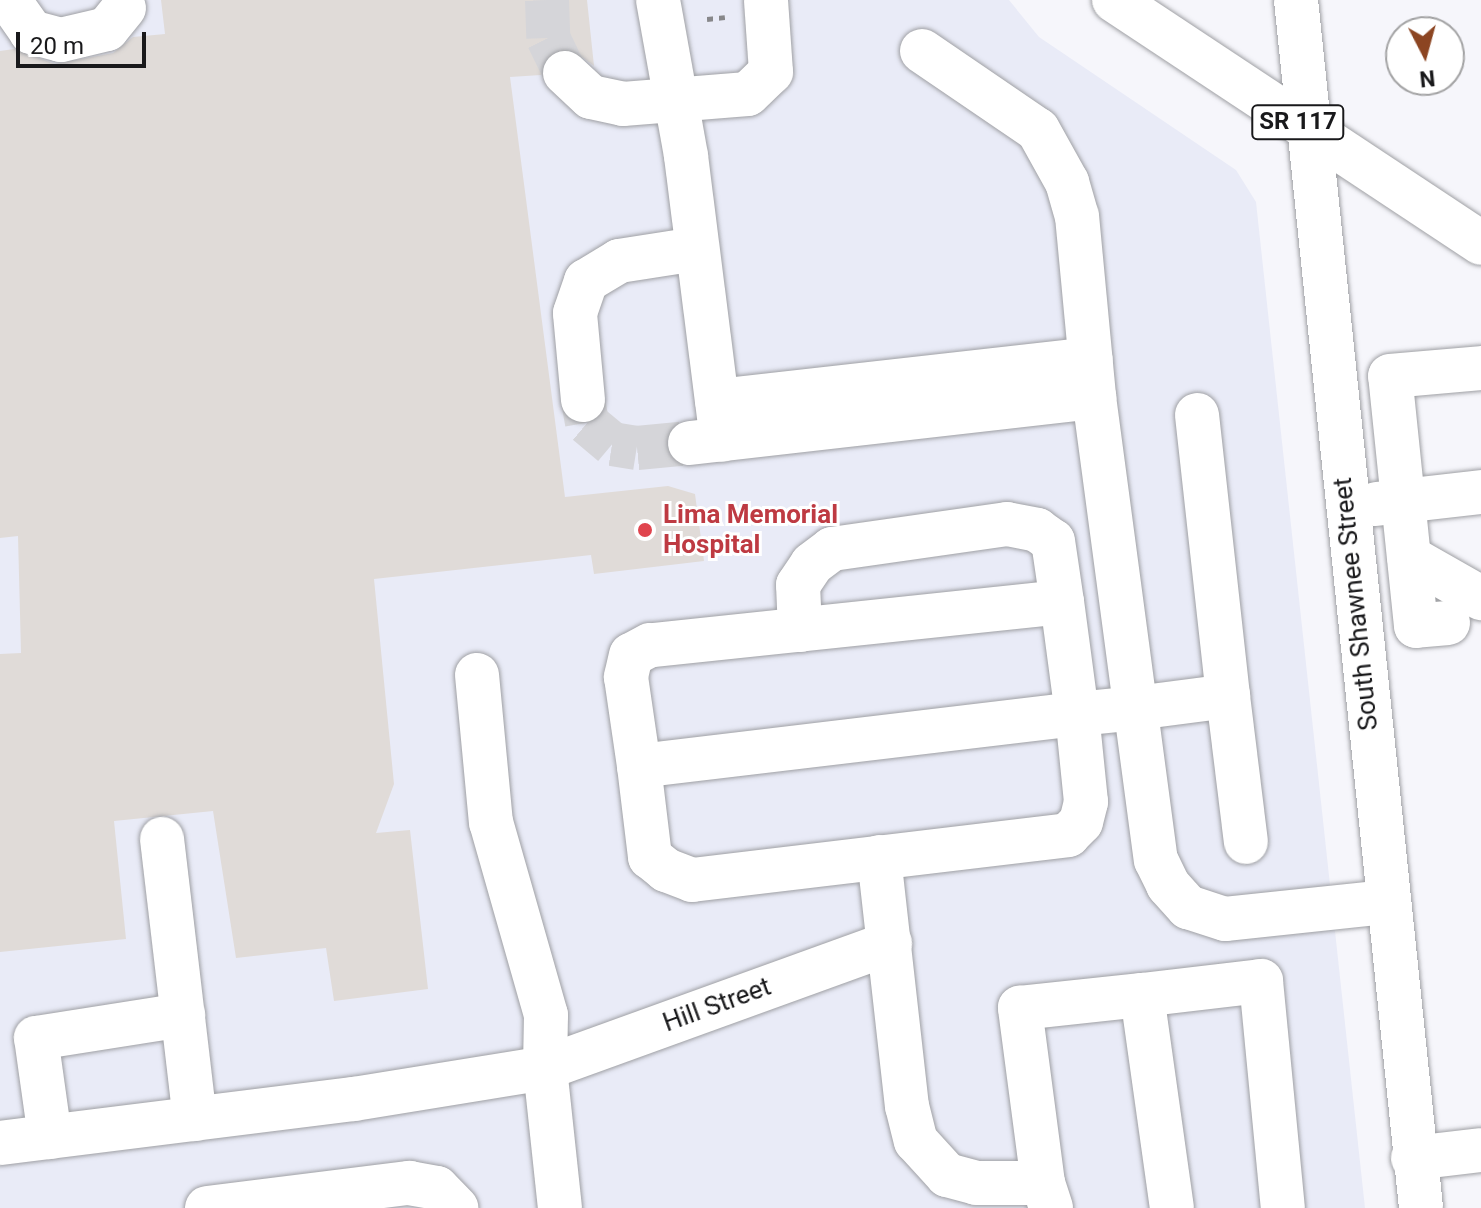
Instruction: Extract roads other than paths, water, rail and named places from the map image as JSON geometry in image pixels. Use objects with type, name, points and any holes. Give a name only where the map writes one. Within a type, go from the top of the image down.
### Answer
[{"type":"street","points":[[9,0],[31,32],[61,40],[107,29],[124,8]]},
{"type":"street","points":[[658,0],[679,103],[696,249],[710,428],[1093,378]]},
{"type":"street","points":[[565,73],[579,89],[603,101],[679,103],[748,94],[767,81],[773,47],[766,0]]},
{"type":"street","name":"SR 117","points":[[1114,0],[1481,243]]},
{"type":"street","name":"South Shawnee Street","points":[[1296,0],[1413,1158],[1421,1208]]},
{"type":"street","points":[[922,51],[1017,111],[1056,155],[1077,216],[1093,378],[1156,860],[1188,907],[1225,919],[1387,902]]},
{"type":"street","points":[[583,400],[575,313],[586,281],[619,261],[696,249]]},
{"type":"street","points":[[1472,615],[1416,626],[1390,376],[1481,368]]},
{"type":"street","points":[[1197,415],[1246,842]]},
{"type":"street","points":[[1346,508],[1481,492]]},
{"type":"street","points":[[800,630],[798,585],[812,564],[832,549],[1007,524],[1037,530],[1053,541],[1062,602],[1077,714],[1086,802],[1081,822],[1068,835],[692,880],[666,870],[650,857],[626,677],[631,655],[650,645],[800,630],[1062,602]]},
{"type":"street","points":[[1409,557],[1472,615]]},
{"type":"street","points":[[477,675],[491,822],[542,988],[545,1068],[560,1208]]},
{"type":"street","points":[[639,766],[1228,696]]},
{"type":"street","points":[[162,839],[195,1119]]},
{"type":"street","points":[[879,857],[907,1106],[916,1141],[947,1175],[1047,1196],[1020,1008],[1261,981],[1283,1208]]},
{"type":"street","name":"Hill Street","points":[[0,1143],[195,1119],[545,1068],[890,943]]},
{"type":"street","points":[[1142,995],[1172,1208]]},
{"type":"street","points":[[50,1137],[36,1038],[183,1015]]},
{"type":"street","points":[[1413,1158],[1481,1150]]},
{"type":"street","points":[[207,1208],[256,1205],[409,1183],[437,1188],[456,1208]]},
{"type":"tunnel","points":[[547,0],[548,38],[565,73]]},
{"type":"tunnel","points":[[583,400],[587,423],[612,444],[637,448],[690,443]]},
{"type":"place","name":"Lima Memorial Hospital","points":[[645,530]]}]
